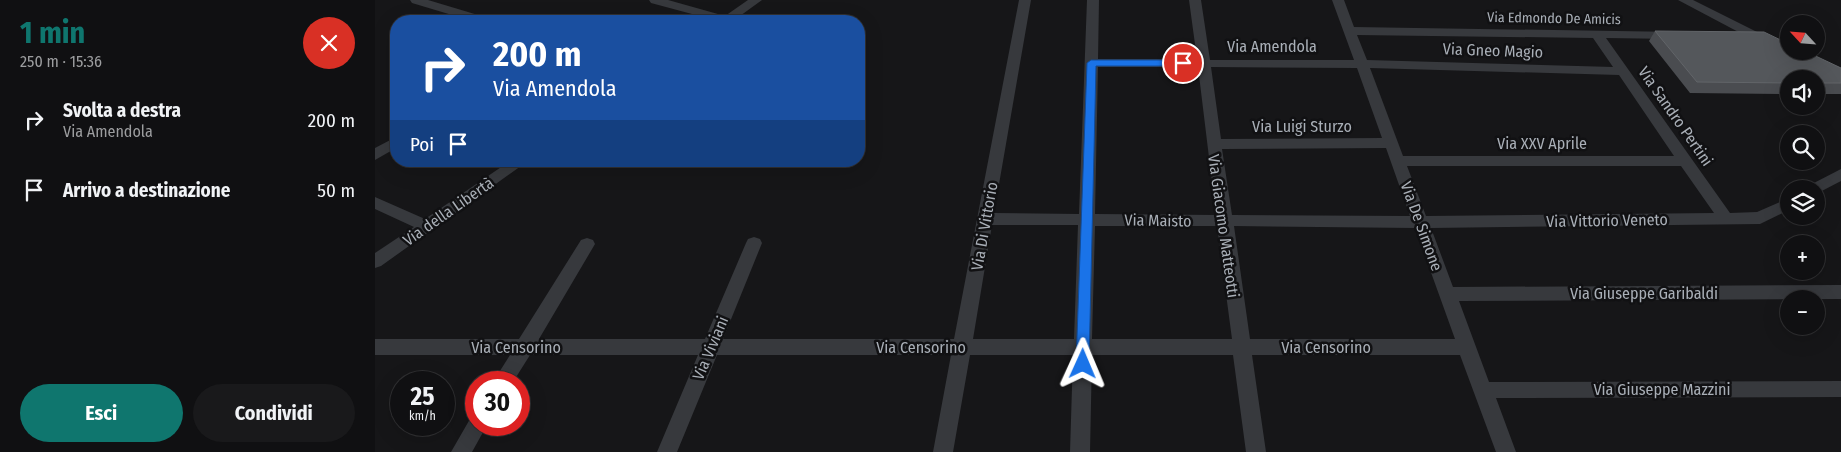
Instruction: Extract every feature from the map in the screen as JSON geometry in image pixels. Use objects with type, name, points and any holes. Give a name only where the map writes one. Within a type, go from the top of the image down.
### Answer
[{"type":"street","points":[[417,0],[465,15]]},
{"type":"street","points":[[655,0],[706,15]]},
{"type":"street","points":[[735,15],[756,0]]},
{"type":"street","name":"Via Di Vittorio","points":[[943,452],[1025,0]]},
{"type":"street","points":[[1080,452],[1093,0]]},
{"type":"street","name":"Via Giacomo Matteotti","points":[[1195,0],[1255,452]]},
{"type":"street","name":"Via De Simone","points":[[1338,0],[1505,452]]},
{"type":"street","points":[[1684,0],[1780,48]]},
{"type":"street","name":"Via Edmondo De Amicis","points":[[1350,31],[1691,36]]},
{"type":"street","name":"Via Sandro Pertini","points":[[1597,34],[1726,219]]},
{"type":"street","points":[[1729,37],[1757,37]]},
{"type":"street","name":"Via Amendola","points":[[1091,63],[1362,64]]},
{"type":"street","name":"Via Gneo Magio","points":[[1362,64],[1623,71]]},
{"type":"street","name":"Via Luigi Sturzo","points":[[1213,144],[1391,143]]},
{"type":"street","points":[[375,155],[390,146]]},
{"type":"street","name":"Via XXV Aprile","points":[[1398,161],[1686,161]]},
{"type":"street","name":"Via della Libertà","points":[[375,262],[512,167]]},
{"type":"street","points":[[1825,183],[1841,174]]},
{"type":"street","points":[[375,203],[426,226]]},
{"type":"street","name":"Via Vittorio Veneto","points":[[1420,222],[1760,218],[1780,208]]},
{"type":"street","name":"Via Maisto","points":[[985,219],[1420,222]]},
{"type":"street","name":"Via Viviani","points":[[667,452],[753,243]]},
{"type":"street","points":[[510,371],[587,244]]},
{"type":"street","name":"Via Giuseppe Garibaldi","points":[[1447,294],[1841,292]]},
{"type":"street","name":"Via Censorino","points":[[375,347],[1467,347]]},
{"type":"street","name":"Via Giuseppe Mazzini","points":[[1483,390],[1841,388]]},
{"type":"street","points":[[461,452],[470,436]]},
{"type":"building","points":[[1655,31],[1764,32],[1780,40],[1780,60],[1824,60],[1841,68],[1841,83],[1825,83],[1825,70],[1780,70],[1780,83],[1697,82]]},
{"type":"route","points":[[1083,364],[1091,63],[1183,63]]}]
